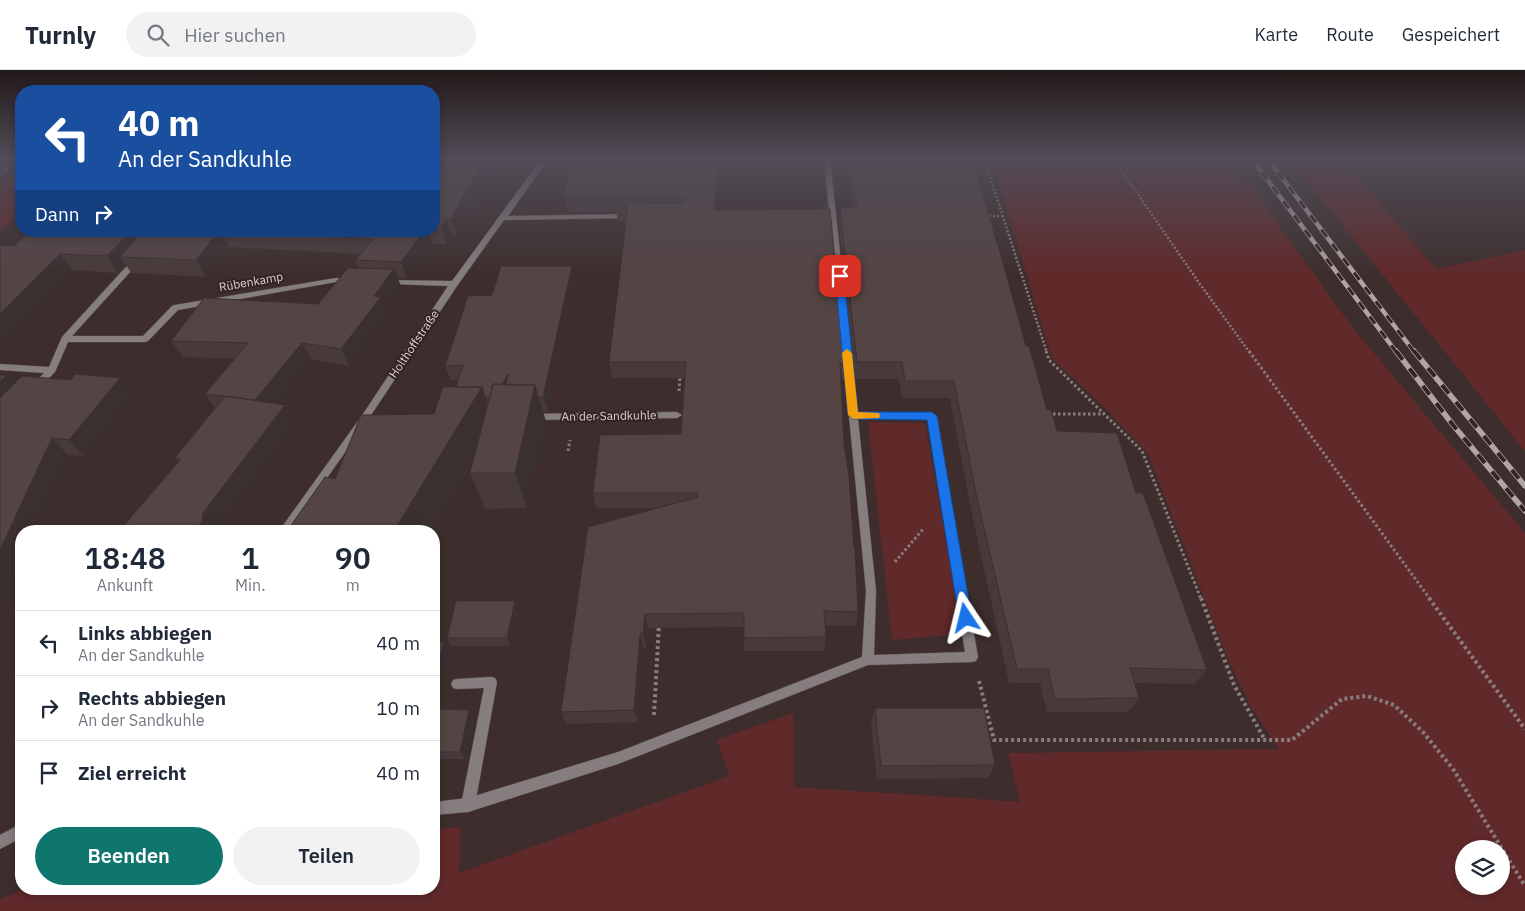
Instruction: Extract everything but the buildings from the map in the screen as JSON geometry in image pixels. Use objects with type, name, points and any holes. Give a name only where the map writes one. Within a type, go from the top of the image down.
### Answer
[{"type":"street","name":"Holthoffstraße","points":[[289,525],[371,416],[454,284],[518,197]]},
{"type":"street","points":[[831,197],[870,591],[868,660]]},
{"type":"street","points":[[503,218],[642,216]]},
{"type":"street","points":[[26,397],[52,370],[65,339],[144,253]]},
{"type":"street","name":"Rübenkamp","points":[[65,339],[145,339],[175,308],[336,280],[355,281]]},
{"type":"street","points":[[375,282],[454,284]]},
{"type":"street","points":[[0,367],[52,370]]},
{"type":"street","name":"An der Sandkuhle","points":[[524,417],[677,415]]},
{"type":"street","points":[[440,808],[468,805],[600,764],[868,660],[972,656],[932,416],[853,415]]},
{"type":"street","points":[[457,684],[491,682],[468,805]]},
{"type":"street","points":[[0,842],[15,834]]},
{"type":"path","points":[[996,197],[1049,360],[1142,450],[1234,685],[1266,740]]},
{"type":"path","points":[[1140,197],[1197,280],[1525,729]]},
{"type":"path","points":[[982,216],[1002,216]]},
{"type":"path","points":[[677,415],[680,369]]},
{"type":"path","points":[[1047,414],[1105,414]]},
{"type":"path","points":[[870,591],[945,503]]},
{"type":"path","points":[[652,743],[659,619]]},
{"type":"path","points":[[972,656],[994,740],[1292,740],[1342,699],[1367,696],[1394,705],[1424,732],[1453,769],[1525,886]]},
{"type":"shaded area","points":[[0,197],[15,197],[15,219],[0,232]]},
{"type":"shaded area","points":[[1003,197],[1258,197],[1353,328],[1525,533],[1525,911],[0,911],[0,899],[15,893],[15,895],[440,895],[440,829],[461,827],[459,873],[729,776],[717,740],[793,713],[794,787],[1020,802],[1008,753],[1279,749],[1251,707],[1228,659],[1148,454],[1107,410],[1052,358]]},
{"type":"shaded area","points":[[1320,197],[1375,197],[1436,269],[1525,250],[1525,451]]},
{"type":"shaded area","points":[[868,422],[925,423],[962,634],[892,640]]},
{"type":"railway","points":[[1280,197],[1397,353]]},
{"type":"railway","points":[[1297,197],[1415,353]]},
{"type":"railway","points":[[1396,351],[1453,425],[1525,511]]},
{"type":"railway","points":[[1414,351],[1525,486]]},
{"type":"slow traffic","points":[[847,353],[853,415],[875,416]]},
{"type":"route","points":[[840,276],[853,415],[932,416],[945,503],[966,618]]}]
